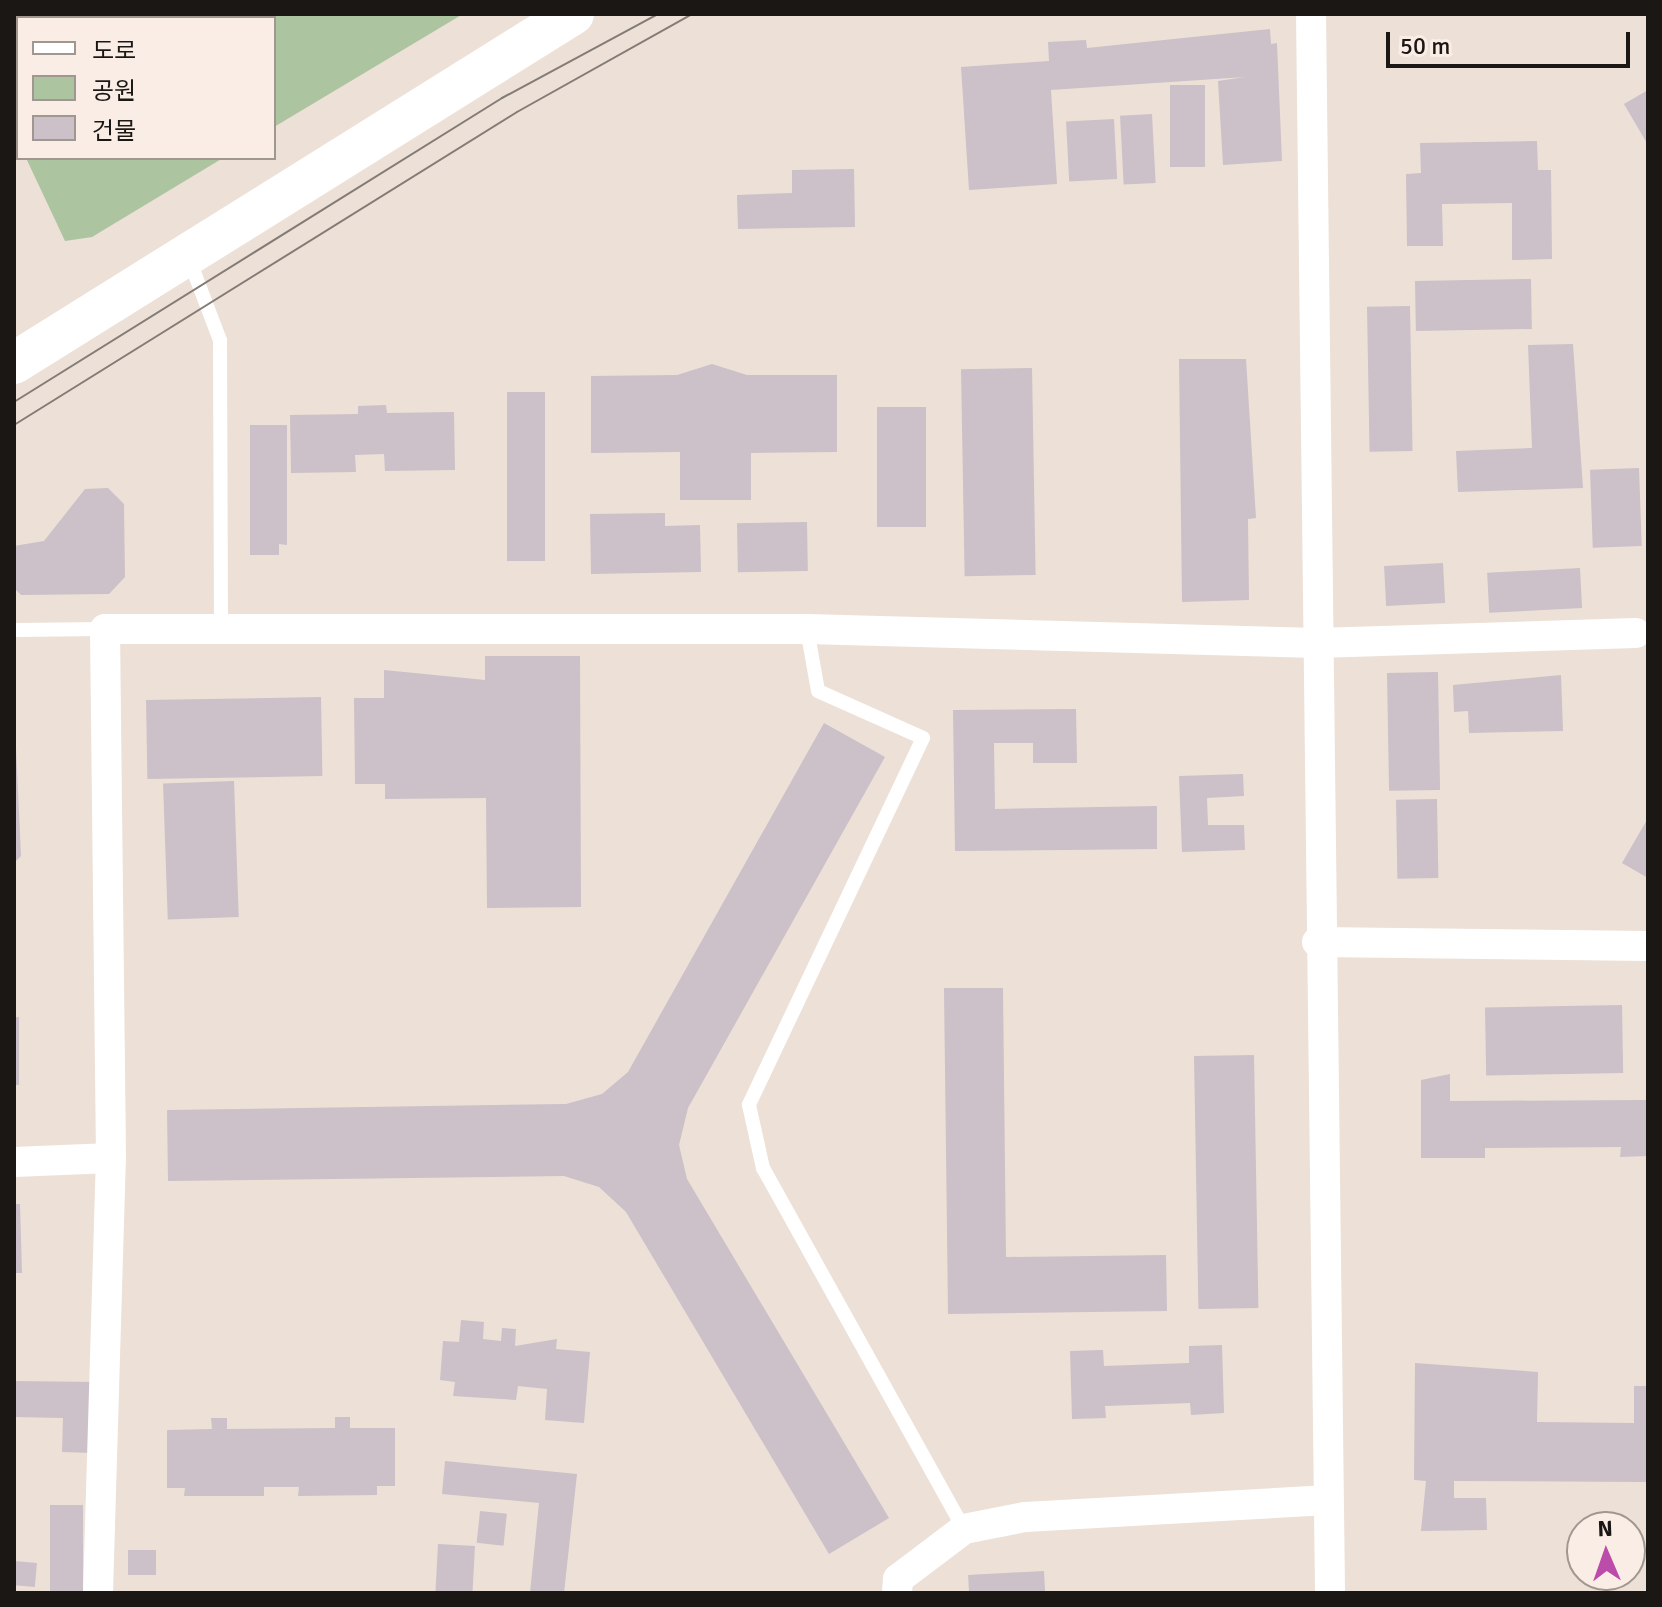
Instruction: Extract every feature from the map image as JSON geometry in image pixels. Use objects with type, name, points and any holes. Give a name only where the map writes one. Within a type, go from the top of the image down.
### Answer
[{"type":"main road","points":[[14,363],[573,14]]},
{"type":"street","points":[[1311,14],[1317,942],[1330,1593]]},
{"type":"street","points":[[98,1593],[111,1158],[105,629],[807,629],[1317,643],[1636,633]]},
{"type":"street","points":[[1317,942],[1648,946]]},
{"type":"street","points":[[14,1162],[111,1158]]},
{"type":"street","points":[[897,1593],[898,1579],[964,1529],[1025,1517],[1329,1500]]},
{"type":"lane","points":[[188,255],[220,340],[221,629]]},
{"type":"lane","points":[[14,630],[105,629]]},
{"type":"lane","points":[[807,629],[818,691],[923,738],[749,1105],[763,1168],[964,1529]]},
{"type":"green space","points":[[14,14],[463,14],[276,126],[276,16],[16,16],[16,78]]},
{"type":"green space","points":[[27,160],[220,160],[92,237],[65,241]]},
{"type":"building","points":[[1270,29],[1271,44],[1277,43],[1282,161],[1223,165],[1218,81],[1245,77],[1051,90],[1057,184],[969,190],[961,67],[1049,61],[1048,42],[1086,40],[1087,48]]},
{"type":"building","points":[[1170,85],[1205,85],[1205,167],[1170,167]]},
{"type":"building","points":[[1648,90],[1648,145],[1624,104]]},
{"type":"building","points":[[1152,114],[1156,183],[1124,185],[1120,116]]},
{"type":"building","points":[[1114,119],[1117,179],[1069,181],[1066,122]]},
{"type":"building","points":[[1537,141],[1538,170],[1551,170],[1552,259],[1512,260],[1512,203],[1442,204],[1443,246],[1407,246],[1406,174],[1421,173],[1420,143]]},
{"type":"building","points":[[854,169],[855,227],[738,229],[737,195],[792,193],[792,170]]},
{"type":"building","points":[[1531,279],[1532,329],[1416,331],[1415,281]]},
{"type":"building","points":[[1410,306],[1413,451],[1370,452],[1367,307]]},
{"type":"building","points":[[1573,344],[1583,488],[1458,492],[1456,451],[1532,448],[1528,345]]},
{"type":"building","points":[[1179,359],[1246,359],[1256,518],[1248,519],[1249,600],[1182,602]]},
{"type":"building","points":[[712,364],[747,375],[837,375],[837,452],[751,453],[751,500],[680,500],[680,452],[591,453],[591,376],[677,375]]},
{"type":"building","points":[[1032,368],[1036,575],[965,576],[961,369]]},
{"type":"building","points":[[507,392],[545,392],[545,561],[507,561]]},
{"type":"building","points":[[386,405],[387,413],[454,412],[455,470],[385,471],[384,454],[355,455],[356,472],[291,473],[290,415],[358,414],[358,406]]},
{"type":"building","points":[[877,407],[926,407],[926,527],[877,527]]},
{"type":"building","points":[[250,425],[287,425],[287,545],[279,544],[279,555],[250,555]]},
{"type":"building","points":[[1639,468],[1642,546],[1593,548],[1590,470]]},
{"type":"building","points":[[108,488],[124,504],[125,577],[109,594],[21,595],[14,588],[14,546],[44,541],[85,489]]},
{"type":"building","points":[[665,513],[665,526],[700,525],[701,572],[591,574],[590,514]]},
{"type":"building","points":[[807,522],[808,571],[738,572],[737,523]]},
{"type":"building","points":[[1443,563],[1445,603],[1386,606],[1384,566]]},
{"type":"building","points":[[1580,568],[1582,608],[1489,613],[1487,573]]},
{"type":"building","points":[[485,656],[580,656],[581,907],[487,908],[486,798],[385,799],[385,784],[355,784],[354,698],[384,698],[384,670],[485,680]]},
{"type":"building","points":[[1438,672],[1440,790],[1389,791],[1387,673]]},
{"type":"building","points":[[1561,675],[1563,731],[1469,733],[1468,711],[1454,712],[1453,685]]},
{"type":"building","points":[[321,697],[322,776],[147,779],[146,700]]},
{"type":"building","points":[[14,705],[21,856],[14,863]]},
{"type":"building","points":[[1076,709],[1077,763],[1033,763],[1033,743],[994,743],[995,809],[1157,806],[1157,849],[955,851],[953,710]]},
{"type":"building","points":[[824,723],[885,757],[688,1108],[679,1145],[687,1179],[889,1518],[829,1554],[626,1212],[599,1187],[564,1176],[168,1181],[167,1110],[566,1104],[602,1094],[628,1072]]},
{"type":"building","points":[[1243,774],[1244,796],[1207,798],[1208,825],[1244,825],[1245,850],[1182,852],[1179,776]]},
{"type":"building","points":[[234,781],[239,917],[168,919],[163,783]]},
{"type":"building","points":[[1437,799],[1438,878],[1397,879],[1396,800]]},
{"type":"building","points":[[1648,818],[1648,878],[1622,863]]},
{"type":"building","points":[[944,988],[1003,988],[1006,1257],[1166,1255],[1167,1311],[948,1314]]},
{"type":"building","points":[[1622,1005],[1623,1073],[1486,1075],[1485,1007]]},
{"type":"building","points":[[14,1017],[19,1017],[19,1085],[14,1085]]},
{"type":"building","points":[[1254,1055],[1258,1308],[1198,1309],[1194,1056]]},
{"type":"building","points":[[1450,1074],[1450,1101],[1648,1100],[1648,1156],[1620,1157],[1621,1147],[1485,1148],[1485,1158],[1421,1158],[1421,1080]]},
{"type":"building","points":[[14,1204],[20,1204],[22,1273],[14,1273]]},
{"type":"building","points":[[461,1320],[484,1322],[483,1339],[501,1341],[502,1328],[516,1329],[515,1346],[557,1339],[556,1349],[590,1352],[584,1423],[545,1420],[547,1389],[518,1386],[516,1400],[453,1396],[455,1382],[440,1380],[443,1341],[459,1342]]},
{"type":"building","points":[[1222,1345],[1224,1413],[1191,1415],[1190,1403],[1105,1406],[1106,1418],[1072,1419],[1070,1351],[1103,1350],[1104,1366],[1189,1363],[1189,1346]]},
{"type":"building","points":[[1415,1363],[1538,1372],[1537,1422],[1634,1423],[1634,1386],[1648,1386],[1648,1482],[1454,1481],[1454,1498],[1486,1498],[1487,1530],[1421,1531],[1426,1481],[1414,1480]]},
{"type":"building","points":[[14,1381],[95,1382],[93,1453],[62,1452],[63,1418],[14,1417]]},
{"type":"building","points":[[335,1417],[350,1417],[350,1428],[395,1428],[395,1486],[377,1486],[377,1495],[298,1496],[299,1487],[264,1487],[264,1496],[184,1496],[185,1488],[167,1488],[167,1430],[212,1429],[211,1418],[227,1418],[227,1429],[335,1428]]},
{"type":"building","points":[[445,1461],[577,1474],[564,1593],[530,1593],[539,1503],[442,1494]]},
{"type":"building","points":[[50,1505],[83,1505],[83,1593],[50,1593]]},
{"type":"building","points":[[480,1511],[507,1514],[504,1546],[477,1543]]},
{"type":"building","points":[[438,1544],[475,1546],[472,1593],[435,1593]]},
{"type":"building","points":[[128,1550],[156,1550],[156,1575],[128,1575]]},
{"type":"building","points":[[14,1561],[37,1563],[35,1587],[14,1585]]},
{"type":"building","points":[[1044,1571],[1045,1593],[969,1593],[968,1575]]},
{"type":"tram line","points":[[14,402],[502,98],[658,14]]},
{"type":"tram line","points":[[14,425],[517,112],[692,14]]}]
